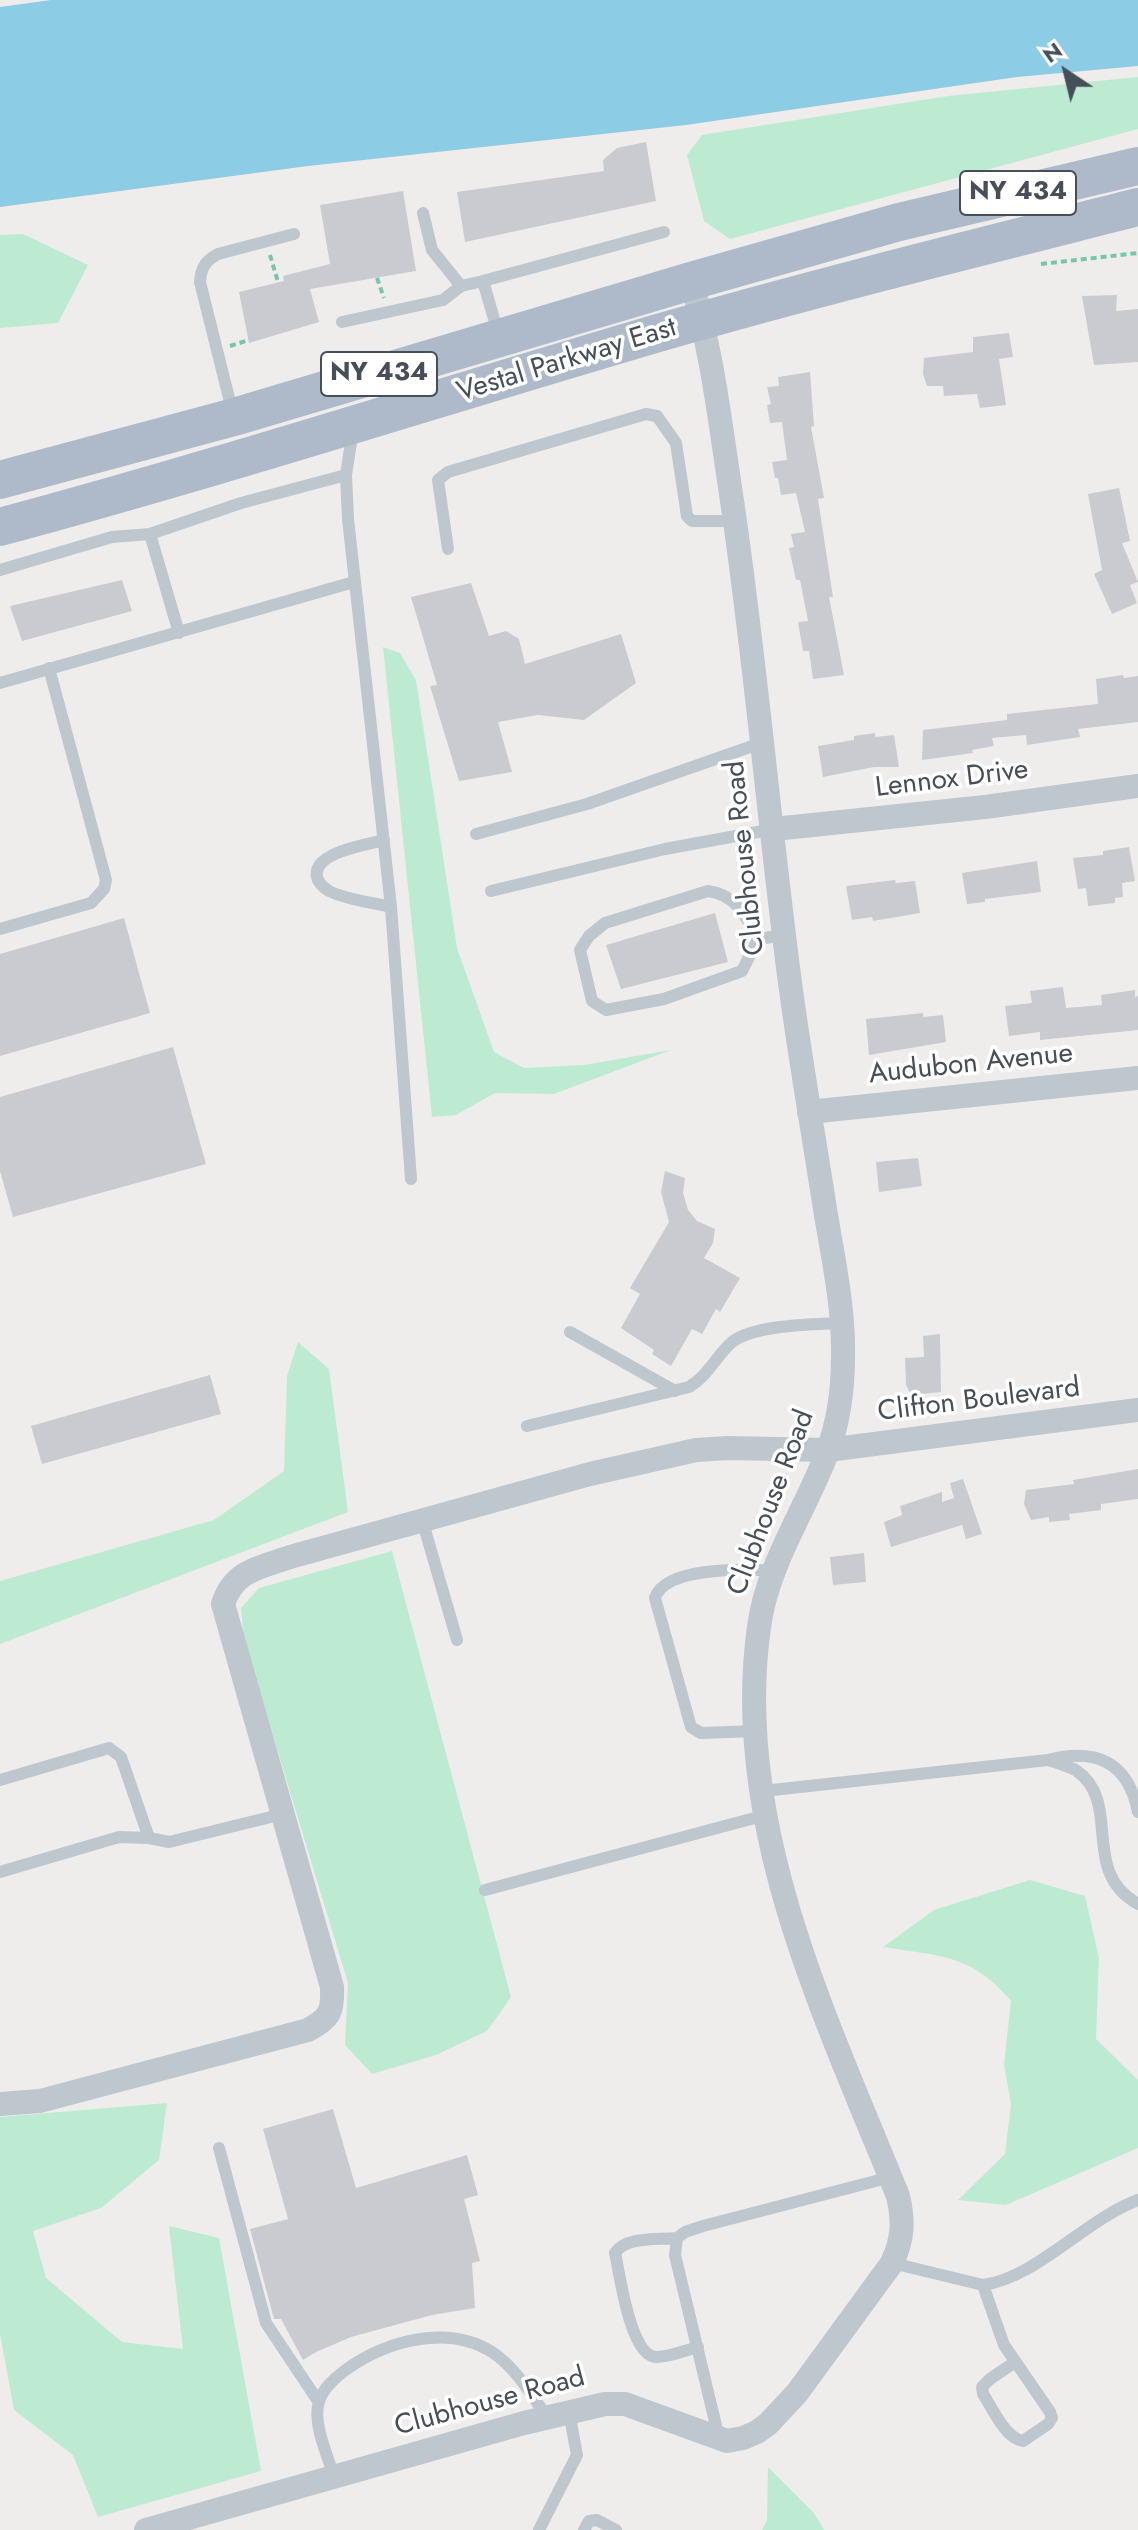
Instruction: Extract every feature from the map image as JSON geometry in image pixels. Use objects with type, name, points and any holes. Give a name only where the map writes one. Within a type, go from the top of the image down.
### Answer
[{"type":"main road","name":"Vestal Parkway East","points":[[0,480],[234,417],[899,222],[1138,166]]},
{"type":"main road","name":"Vestal Parkway East","points":[[0,527],[353,426],[703,320],[932,258],[1138,207]]},
{"type":"street","name":"Clubhouse Road","points":[[146,2530],[558,2414],[605,2404],[625,2404],[727,2441],[743,2438],[768,2424],[797,2393],[892,2263],[902,2241],[903,2219],[891,2177],[807,1970],[787,1911],[770,1842],[756,1731],[754,1698],[759,1626],[774,1571],[828,1450],[841,1403],[842,1323],[784,935],[764,742],[735,521],[703,320],[691,281]]},
{"type":"street","name":"Lennox Drive","points":[[774,829],[985,807],[1138,786]]},
{"type":"street","name":"Audubon Avenue","points":[[809,1112],[1138,1078]]},
{"type":"street","name":"Clifton Boulevard","points":[[0,2104],[40,2101],[308,2030],[326,2020],[333,2004],[332,1987],[223,1604],[228,1590],[241,1575],[590,1474],[696,1450],[828,1450],[1138,1410]]},
{"type":"lane","points":[[423,213],[432,250],[461,286]]},
{"type":"lane","points":[[342,322],[443,300],[461,286],[664,232]]},
{"type":"lane","points":[[234,417],[200,282],[201,270],[208,259],[218,254],[294,234]]},
{"type":"lane","points":[[483,281],[500,339]]},
{"type":"lane","points":[[448,549],[438,480],[448,472],[646,414],[657,416],[676,443],[687,516],[692,521],[735,521]]},
{"type":"lane","points":[[353,426],[346,475],[354,582],[391,907],[411,1179]]},
{"type":"lane","points":[[0,570],[112,537],[150,534],[241,503],[346,475]]},
{"type":"lane","points":[[150,534],[179,633]]},
{"type":"lane","points":[[0,683],[354,582]]},
{"type":"lane","points":[[0,929],[91,903],[104,889],[106,880],[49,668]]},
{"type":"lane","points":[[476,834],[587,804],[764,742]]},
{"type":"lane","points":[[491,891],[665,849],[774,829]]},
{"type":"lane","points":[[384,840],[332,855],[320,864],[317,875],[320,885],[333,893],[391,907]]},
{"type":"lane","points":[[708,891],[725,894],[743,913],[758,939],[742,971],[664,999],[606,1010],[592,1001],[580,950],[589,936],[605,923],[708,891]]},
{"type":"lane","points":[[758,939],[784,935]]},
{"type":"lane","points":[[527,1426],[689,1387],[701,1380],[730,1344],[741,1336],[786,1326],[842,1323]]},
{"type":"lane","points":[[570,1332],[675,1391]]},
{"type":"lane","points":[[423,1523],[457,1640]]},
{"type":"lane","points":[[756,1731],[701,1733],[691,1727],[655,1598],[656,1592],[666,1583],[713,1571],[774,1571]]},
{"type":"lane","points":[[0,1780],[109,1748],[121,1757],[149,1838]]},
{"type":"lane","points":[[485,1890],[764,1803],[1071,1754],[1105,1761],[1129,1782],[1138,1812]]},
{"type":"lane","points":[[1048,1760],[1075,1769],[1094,1791],[1100,1811],[1104,1861],[1115,1885],[1138,1904]]},
{"type":"lane","points":[[0,1872],[119,1837],[169,1842],[283,1814]]},
{"type":"lane","points":[[219,2148],[266,2323],[318,2401],[319,2424],[334,2477]]},
{"type":"lane","points":[[698,2347],[655,2357],[644,2352],[635,2339],[615,2253],[620,2246],[630,2242],[677,2238],[703,2226],[891,2177]]},
{"type":"lane","points":[[892,2263],[983,2285],[1014,2275],[1117,2207],[1138,2200]]},
{"type":"lane","points":[[677,2238],[675,2255],[719,2438]]},
{"type":"lane","points":[[983,2285],[1004,2345],[1052,2418],[1023,2441],[1017,2441],[1010,2435],[983,2394],[982,2387],[1015,2362]]},
{"type":"lane","points":[[318,2401],[339,2376],[373,2353],[403,2342],[427,2338],[457,2340],[481,2347],[504,2362],[558,2414],[577,2455],[539,2530]]},
{"type":"lane","points":[[584,2530],[589,2521],[597,2520],[616,2530]]},
{"type":"path","points":[[266,241],[278,282]]},
{"type":"green space","points":[[1138,77],[1138,129],[730,239],[704,221],[687,155],[702,135],[948,96]]},
{"type":"green space","points":[[23,234],[88,265],[58,323],[0,328],[0,235]]},
{"type":"green space","points":[[383,647],[400,653],[416,680],[457,948],[494,1052],[524,1068],[584,1065],[671,1050],[554,1094],[495,1093],[456,1115],[432,1117]]},
{"type":"green space","points":[[298,1342],[329,1369],[348,1512],[0,1644],[0,1581],[214,1520],[284,1471],[287,1376]]},
{"type":"green space","points":[[392,1551],[511,1997],[487,2031],[436,2055],[372,2074],[345,2045],[348,1983],[244,1640],[241,1608],[259,1588]]},
{"type":"green space","points":[[1030,1880],[1085,1896],[1099,1958],[1096,2039],[1138,2080],[1138,2148],[1006,2205],[958,2200],[1005,2154],[1011,2104],[1004,2064],[1011,2001],[997,1986],[968,1966],[938,1956],[883,1947],[934,1910]]},
{"type":"green space","points":[[167,2103],[159,2160],[101,2208],[33,2231],[46,2278],[122,2342],[183,2349],[169,2226],[219,2238],[261,2471],[98,2517],[73,2455],[14,2410],[0,2334],[0,2117]]},
{"type":"green space","points":[[768,2467],[814,2513],[824,2530],[762,2530],[767,2520]]},
{"type":"water","points":[[51,0],[1138,0],[1138,66],[1017,77],[686,125],[308,166],[0,207],[0,7]]},
{"type":"building","points":[[646,142],[656,201],[465,242],[457,192],[604,171],[603,160],[617,148]]},
{"type":"building","points":[[403,191],[416,271],[310,289],[319,322],[249,343],[239,292],[284,281],[283,276],[330,264],[320,205]]},
{"type":"building","points":[[1117,295],[1116,311],[1138,309],[1138,362],[1094,365],[1082,296]]},
{"type":"building","points":[[1009,333],[1013,357],[999,359],[1006,405],[980,408],[977,394],[944,396],[943,386],[927,386],[923,374],[924,358],[973,352],[973,337]]},
{"type":"building","points":[[810,372],[814,426],[811,427],[824,498],[818,499],[833,597],[829,597],[844,675],[813,679],[809,651],[803,651],[798,622],[808,621],[800,580],[796,580],[789,548],[794,547],[791,534],[805,532],[796,493],[781,495],[778,478],[775,478],[772,462],[787,460],[782,422],[770,423],[767,405],[771,404],[767,387],[779,386],[778,377]]},
{"type":"building","points":[[1119,488],[1130,541],[1122,543],[1138,582],[1130,585],[1137,603],[1112,614],[1094,574],[1102,570],[1088,494]]},
{"type":"building","points":[[122,580],[132,611],[22,641],[10,606]]},
{"type":"building","points":[[471,583],[489,636],[506,631],[519,639],[525,664],[621,634],[636,683],[584,720],[538,715],[498,722],[512,772],[459,781],[430,686],[437,685],[411,597]]},
{"type":"building","points":[[1123,675],[1124,678],[1138,676],[1138,722],[1078,729],[1080,737],[1027,745],[1026,735],[992,738],[994,746],[972,750],[973,753],[922,760],[923,730],[1007,720],[1007,714],[1098,704],[1096,679]]},
{"type":"building","points":[[875,733],[875,737],[894,735],[899,767],[874,767],[823,777],[818,746]]},
{"type":"building","points":[[1129,847],[1135,881],[1122,883],[1123,897],[1115,898],[1115,903],[1088,906],[1086,888],[1078,889],[1073,858],[1103,855],[1103,851]]},
{"type":"building","points":[[1037,861],[1041,892],[967,904],[962,873]]},
{"type":"building","points":[[895,880],[896,883],[915,881],[920,913],[873,921],[872,917],[852,920],[846,886]]},
{"type":"building","points":[[715,913],[728,962],[621,989],[606,945]]},
{"type":"building","points":[[124,918],[150,1013],[0,1056],[0,954]]},
{"type":"building","points":[[1063,987],[1066,1008],[1102,1005],[1101,995],[1135,990],[1135,997],[1138,996],[1138,1030],[1040,1040],[1040,1032],[1009,1036],[1005,1006],[1032,1003],[1030,991]]},
{"type":"building","points":[[923,1013],[923,1017],[943,1015],[946,1042],[869,1055],[866,1019]]},
{"type":"building","points":[[173,1047],[206,1164],[13,1217],[0,1171],[0,1097]]},
{"type":"building","points":[[918,1158],[922,1186],[879,1192],[876,1162]]},
{"type":"building","points":[[665,1171],[685,1178],[683,1193],[688,1210],[697,1221],[715,1229],[713,1243],[704,1258],[740,1278],[720,1312],[716,1309],[702,1334],[692,1329],[671,1366],[652,1354],[654,1350],[621,1328],[640,1294],[630,1288],[669,1222],[661,1192]]},
{"type":"building","points":[[940,1334],[941,1392],[911,1395],[906,1385],[905,1358],[924,1357],[923,1336]]},
{"type":"building","points":[[210,1375],[221,1414],[42,1464],[31,1426]]},
{"type":"building","points":[[1138,1469],[1138,1499],[1101,1504],[1101,1510],[1069,1514],[1070,1520],[1049,1522],[1049,1517],[1031,1520],[1024,1504],[1026,1490],[1074,1484],[1073,1480]]},
{"type":"building","points":[[963,1479],[982,1534],[966,1539],[962,1525],[891,1547],[884,1522],[902,1515],[900,1506],[942,1492],[942,1502],[954,1498],[950,1483]]},
{"type":"building","points":[[864,1553],[866,1582],[833,1585],[830,1557]]},
{"type":"building","points":[[333,2109],[356,2188],[467,2155],[478,2195],[464,2199],[480,2261],[472,2263],[475,2308],[432,2315],[351,2337],[303,2360],[281,2319],[274,2319],[250,2229],[288,2219],[263,2129]]}]
